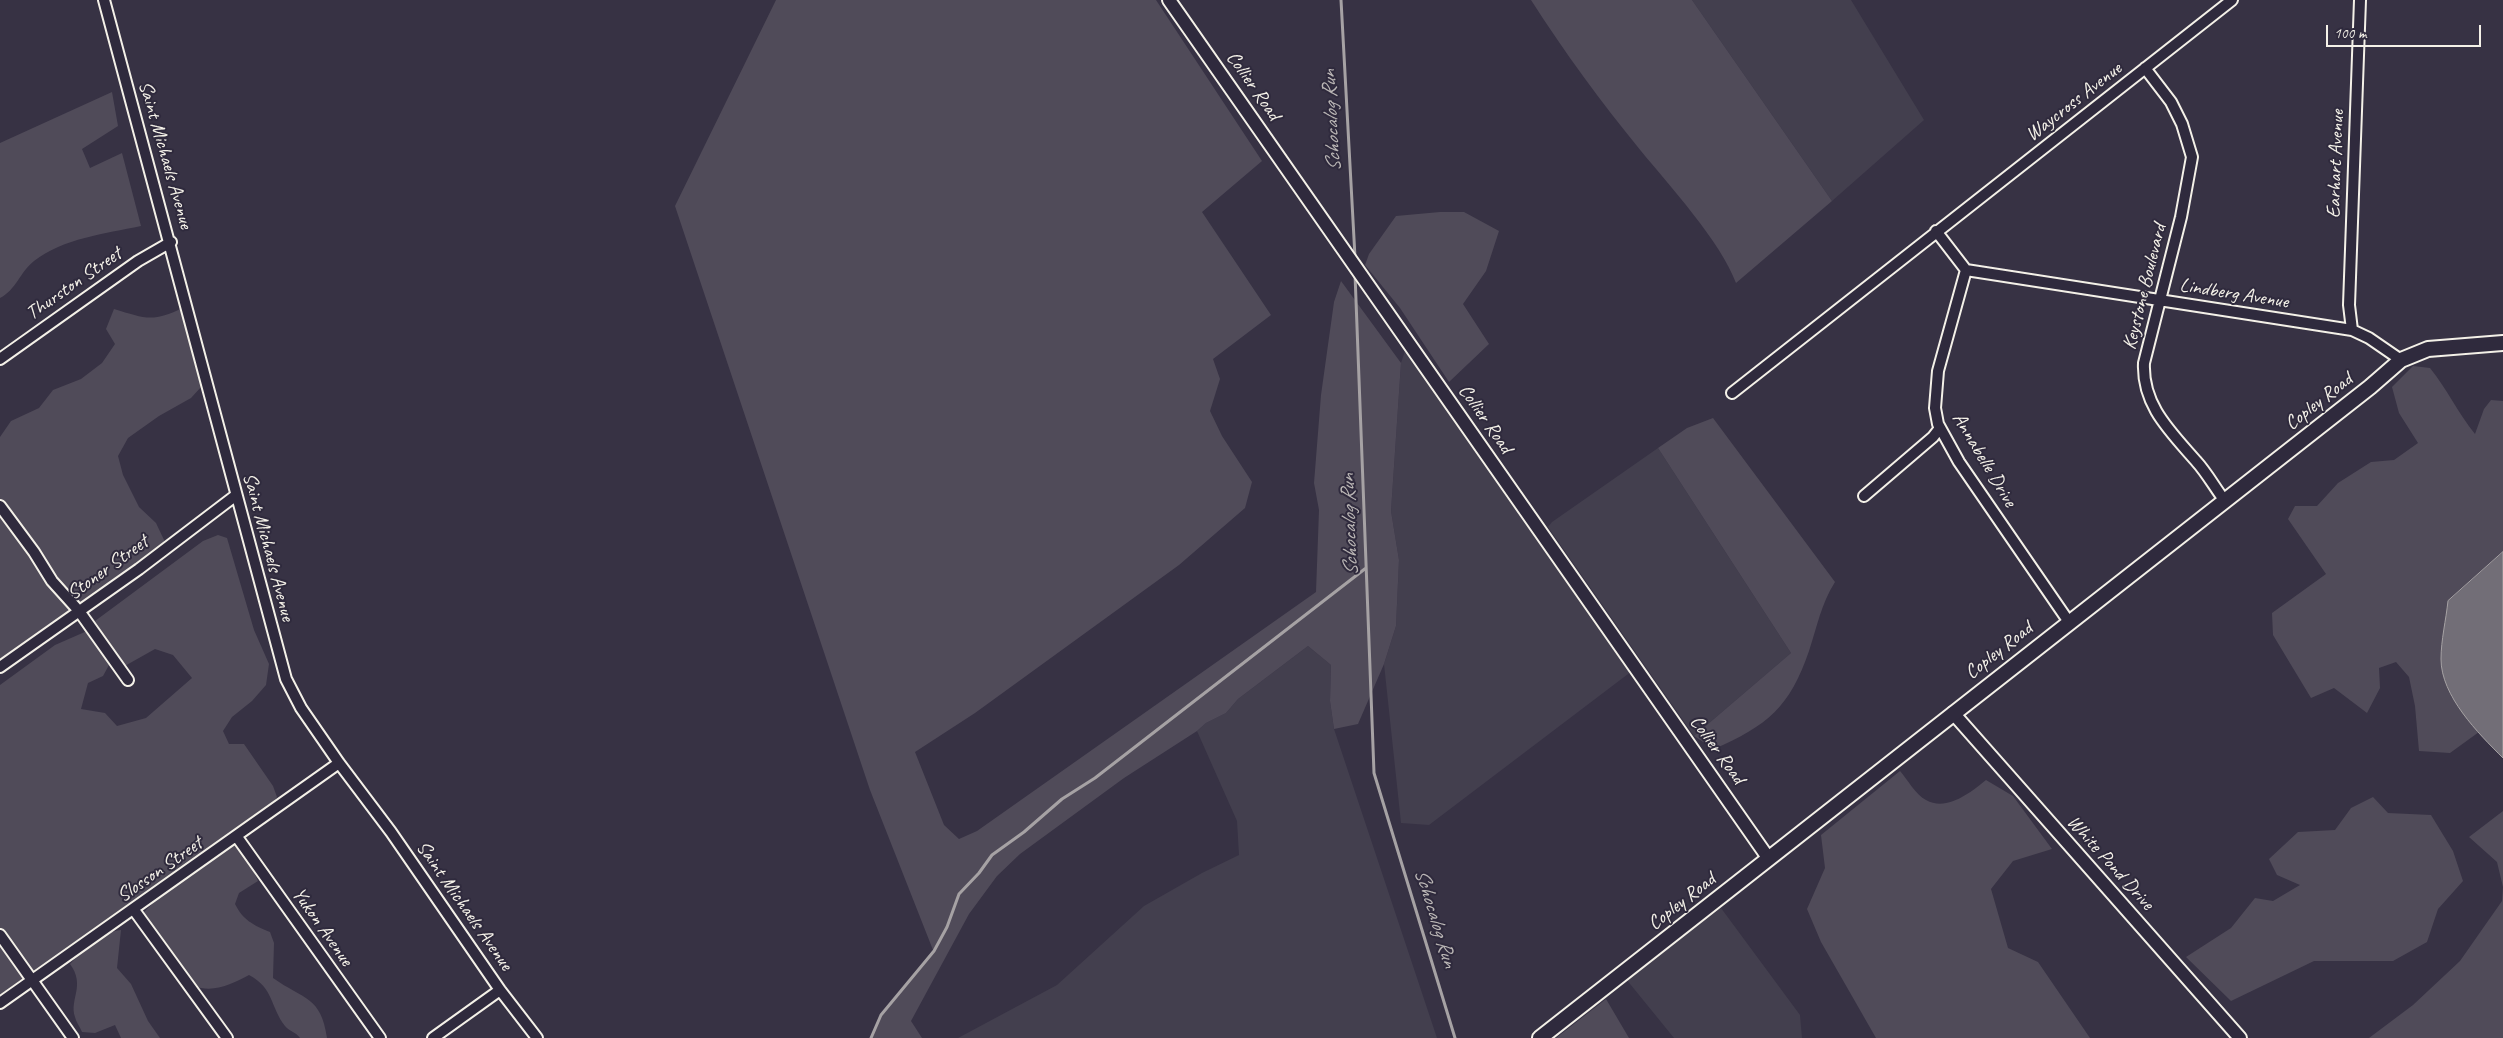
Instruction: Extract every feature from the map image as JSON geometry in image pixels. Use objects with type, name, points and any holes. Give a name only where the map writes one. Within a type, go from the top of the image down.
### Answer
[{"type":"main road","name":"Copley Road","points":[[1540,1038],[2370,387],[2401,360],[2428,349],[2503,343]]},
{"type":"street","name":"Saint Michaels Avenue","points":[[104,0],[171,242],[235,496],[286,679],[301,708],[339,763],[391,832],[482,961],[500,990],[537,1038]]},
{"type":"street","name":"Collier Road","points":[[1169,0],[1728,797],[1769,859]]},
{"type":"street","name":"Waycross Avenue","points":[[1732,393],[2232,0]]},
{"type":"street","name":"Earhart Avenue","points":[[2352,330],[2348,305],[2360,0]]},
{"type":"street","name":"Keystone Boulevard","points":[[2145,68],[2170,102],[2182,124],[2192,157],[2181,217],[2158,300],[2144,363],[2143,378],[2154,411],[2181,446],[2195,460],[2225,501]]},
{"type":"street","points":[[1936,231],[1966,270]]},
{"type":"street","name":"Thurston Street","points":[[0,358],[138,261],[171,242]]},
{"type":"street","name":"Lindberg Avenue","points":[[1966,270],[2352,330],[2368,338],[2401,360]]},
{"type":"street","name":"Annabelle Drive","points":[[1966,270],[1938,371],[1935,408],[1940,428],[1959,462],[2069,622]]},
{"type":"street","points":[[1864,496],[1933,437],[1940,428]]},
{"type":"street","name":"Stoner Street","points":[[0,667],[235,496]]},
{"type":"street","points":[[0,506],[34,552],[56,587],[79,611],[128,680]]},
{"type":"street","name":"White Pond Drive","points":[[1953,713],[2240,1038]]},
{"type":"street","name":"Slosson Street","points":[[0,1003],[134,910],[339,763]]},
{"type":"street","name":"Yukon Avenue","points":[[237,837],[380,1038]]},
{"type":"street","points":[[134,910],[168,960],[227,1038]]},
{"type":"street","points":[[0,935],[73,1038]]},
{"type":"street","points":[[434,1038],[500,990]]},
{"type":"shaded area","points":[[776,0],[1156,0],[1262,161],[1202,212],[1271,315],[1213,359],[1220,379],[1210,411],[1222,436],[1252,482],[1245,508],[1179,565],[975,713],[915,752],[944,825],[959,839],[977,831],[1316,592],[1319,510],[1314,483],[1321,395],[1334,302],[1341,281],[1401,363],[1391,511],[1399,560],[1396,626],[1384,664],[1358,724],[1334,729],[1330,701],[1331,665],[1308,646],[1238,699],[1226,713],[1206,723],[1197,731],[1124,778],[1020,854],[997,876],[969,914],[911,1021],[922,1038],[871,1038],[881,1015],[933,950],[870,790],[675,206]]},
{"type":"shaded area","points":[[1531,0],[1692,0],[1832,201],[1736,283],[1729,267],[1707,232],[1626,133],[1557,39]]},
{"type":"shaded area","points":[[1692,0],[1851,0],[1924,120],[1832,201]]},
{"type":"shaded area","points":[[112,92],[118,126],[82,149],[90,168],[122,153],[141,226],[85,238],[46,253],[29,265],[10,290],[0,298],[0,143]]},
{"type":"shaded area","points":[[1464,212],[1499,231],[1486,271],[1463,304],[1489,344],[1449,382],[1400,308],[1365,265],[1369,254],[1396,216]]},
{"type":"shaded area","points":[[182,308],[202,386],[191,398],[159,416],[128,438],[118,456],[123,475],[139,507],[156,523],[165,542],[102,591],[0,662],[0,437],[11,421],[39,408],[53,390],[81,379],[102,363],[115,344],[106,329],[114,309],[148,318],[163,316]]},
{"type":"shaded area","points":[[1408,342],[1636,668],[1429,825],[1401,823],[1384,664],[1396,626],[1399,560],[1391,511],[1401,363]]},
{"type":"shaded area","points":[[2413,366],[2430,368],[2475,434],[2484,409],[2491,400],[2503,401],[2503,552],[2448,601],[2451,696],[2479,732],[2450,753],[2419,751],[2415,706],[2409,677],[2396,662],[2379,668],[2380,688],[2367,713],[2334,688],[2311,698],[2273,635],[2272,613],[2326,574],[2288,519],[2295,506],[2317,506],[2338,483],[2371,462],[2394,460],[2418,443],[2399,413],[2392,387]]},
{"type":"shaded area","points":[[1713,418],[1835,582],[1823,607],[1802,670],[1785,701],[1762,723],[1749,732],[1714,749],[1694,736],[1791,653],[1658,448],[1687,428]]},
{"type":"shaded area","points":[[1658,448],[1791,653],[1694,736],[1548,527],[1552,522]]},
{"type":"shaded area","points":[[218,535],[227,538],[254,630],[269,664],[266,685],[252,701],[232,717],[223,731],[229,744],[244,744],[273,786],[277,797],[269,808],[0,997],[0,685],[55,645],[87,631],[109,665],[103,676],[88,683],[81,709],[105,713],[117,726],[146,718],[192,678],[173,655],[155,649],[123,667],[95,621],[203,541]]},
{"type":"shaded area","points":[[2503,552],[2503,758],[2472,725],[2454,700],[2447,687],[2441,659],[2448,601]]},
{"type":"shaded area","points":[[1308,646],[1331,665],[1330,701],[1334,729],[1437,1038],[958,1038],[1057,985],[1144,906],[1202,873],[1239,855],[1237,821],[1197,731],[1206,723],[1226,713],[1238,699]]},
{"type":"shaded area","points":[[1900,771],[1912,787],[1926,800],[1942,804],[1966,795],[1986,780],[2013,796],[2052,849],[2013,861],[1991,889],[2008,948],[2038,962],[2090,1038],[1876,1038],[1821,942],[1807,909],[1825,868],[1821,835]]},
{"type":"shaded area","points":[[2373,797],[2388,813],[2431,815],[2453,851],[2463,881],[2438,909],[2427,942],[2393,961],[2314,961],[2231,1001],[2186,957],[2231,928],[2255,898],[2273,901],[2300,885],[2277,875],[2269,859],[2298,832],[2335,830],[2351,808]]},
{"type":"shaded area","points":[[2503,811],[2503,887],[2497,862],[2469,837]]},
{"type":"shaded area","points":[[231,845],[235,846],[250,864],[258,881],[239,893],[235,904],[241,914],[249,921],[270,932],[274,943],[273,978],[309,1000],[315,1006],[324,1024],[327,1038],[300,1038],[287,1028],[280,1019],[263,986],[249,975],[222,987],[208,989],[193,986],[147,919],[144,912],[158,898]]},
{"type":"shaded area","points":[[2503,887],[2503,1038],[2369,1038],[2413,1005],[2460,961],[2502,901]]},
{"type":"shaded area","points":[[1721,908],[1800,1015],[1802,1038],[1674,1038],[1626,979]]},
{"type":"shaded area","points":[[121,930],[117,968],[131,984],[148,1021],[160,1038],[121,1038],[115,1025],[95,1033],[82,1032],[76,1019],[74,1004],[77,979],[70,964],[100,938],[114,931]]},
{"type":"shaded area","points":[[1606,999],[1629,1038],[1556,1038]]},
{"type":"waterway","name":"Schocalog Run","points":[[1341,0],[1355,257]]},
{"type":"waterway","name":"Schocalog Run","points":[[1355,274],[1374,773],[1455,1038]]},
{"type":"waterway","points":[[871,1038],[881,1015],[934,951],[947,927],[959,894],[979,873],[992,855],[1024,832],[1062,799],[1095,778],[1366,568]]}]
